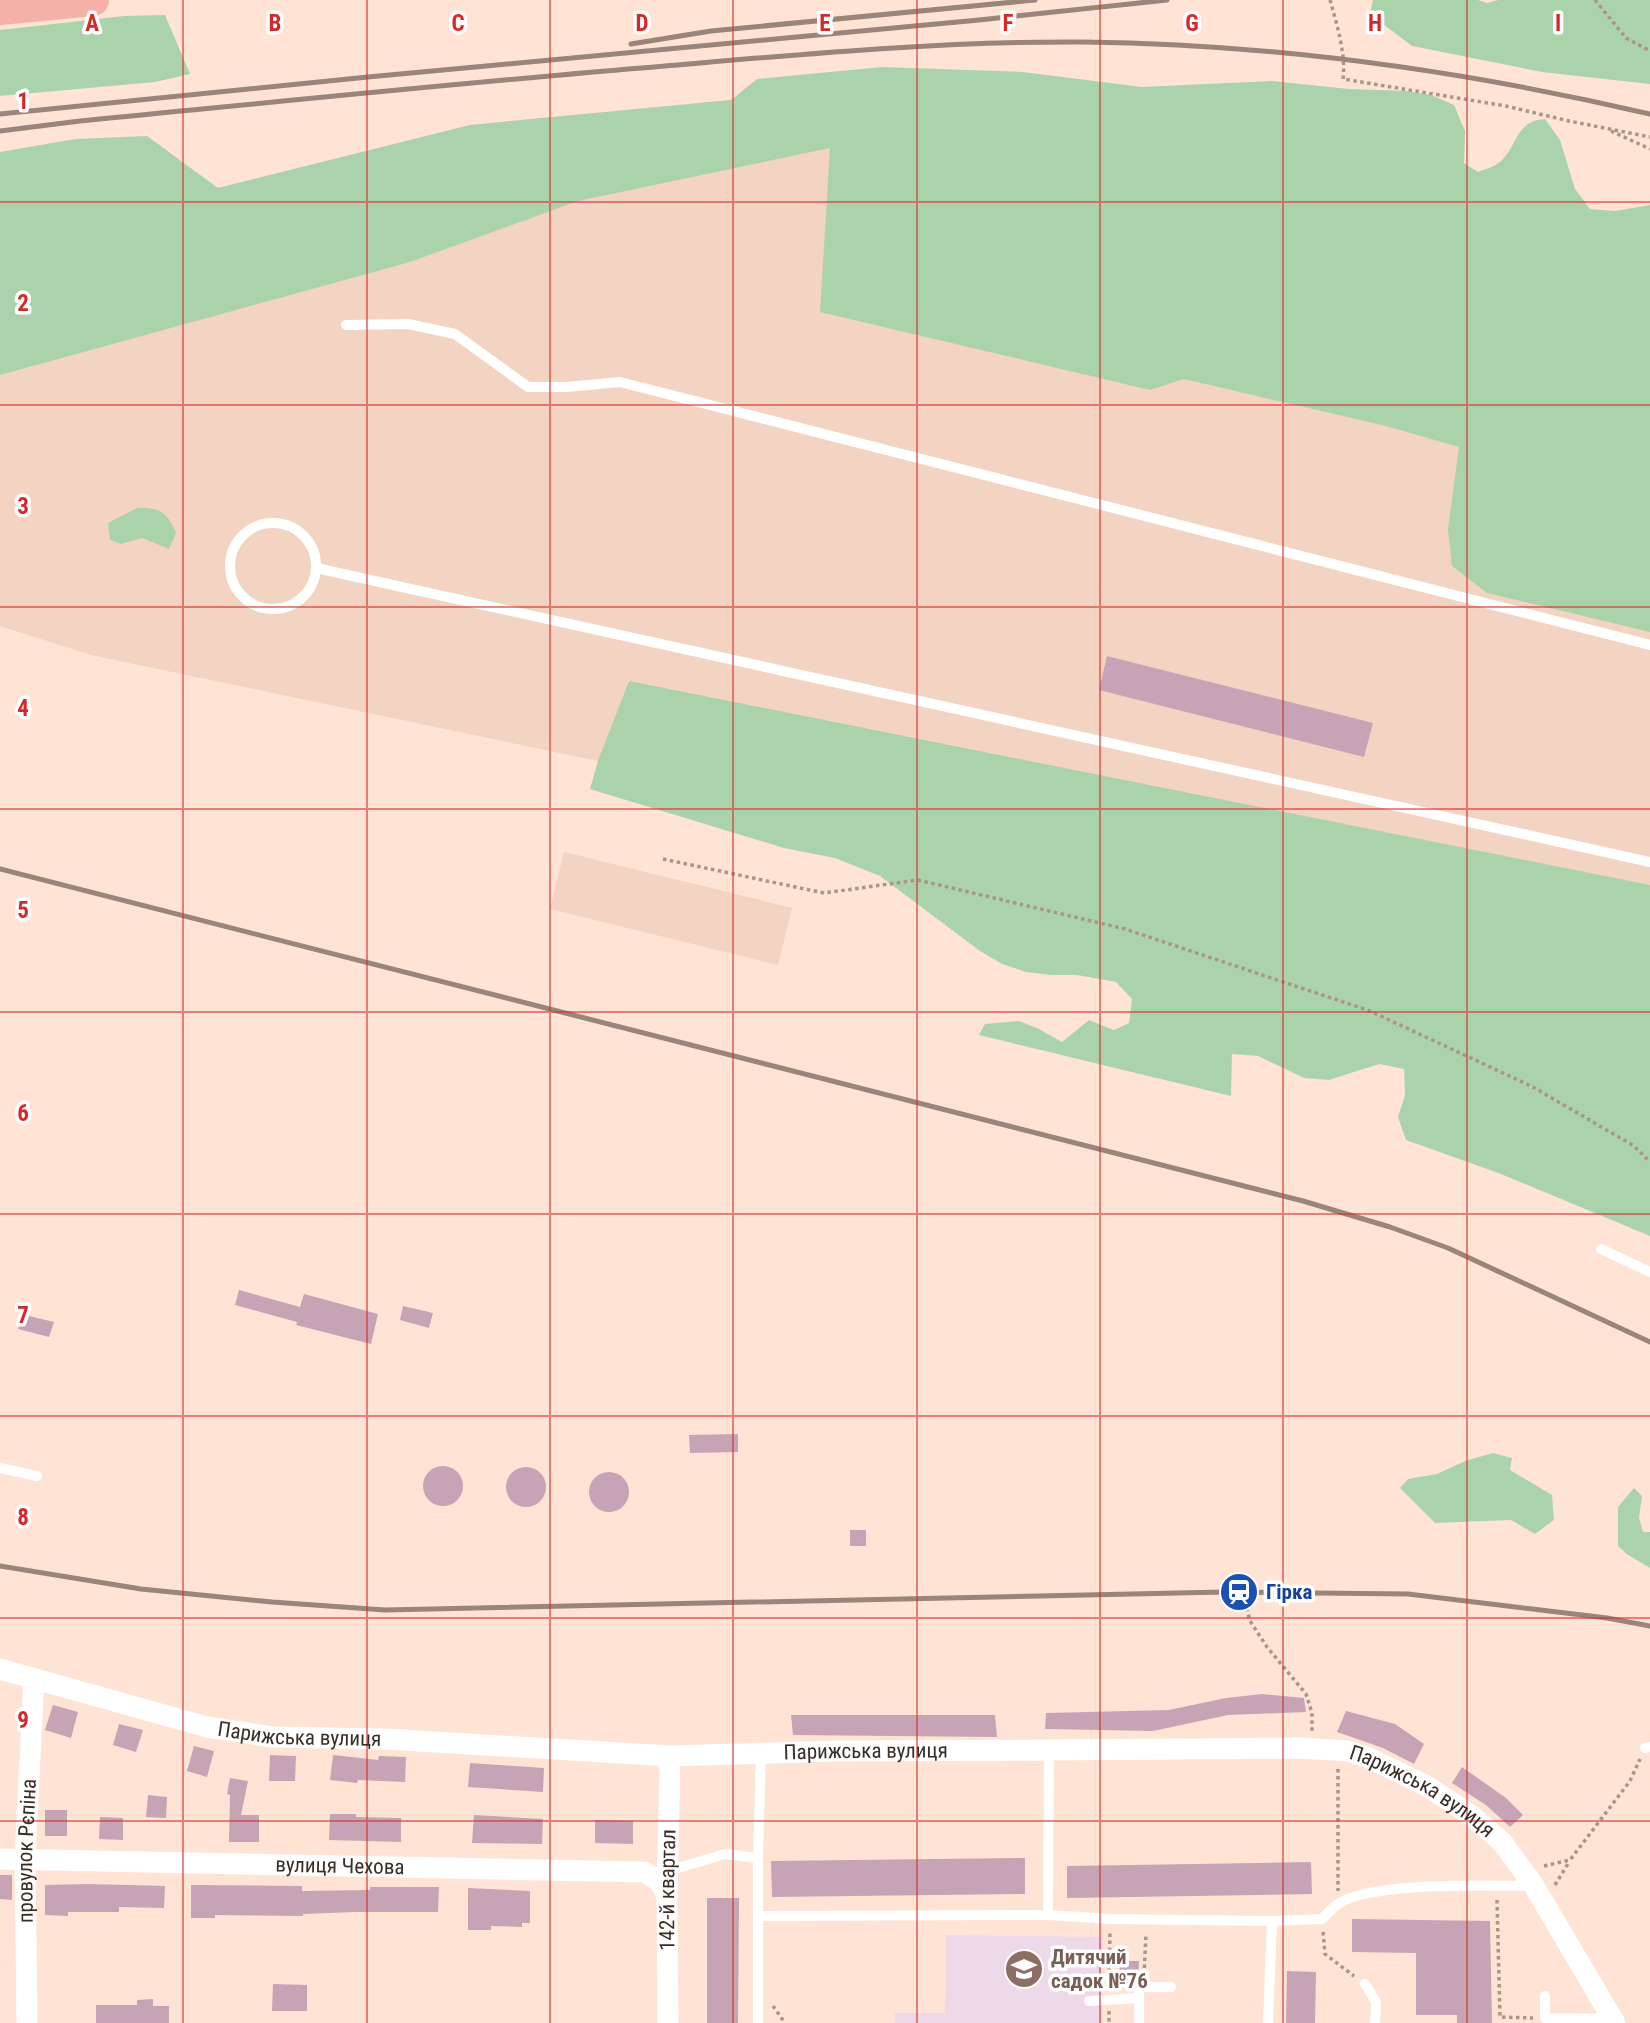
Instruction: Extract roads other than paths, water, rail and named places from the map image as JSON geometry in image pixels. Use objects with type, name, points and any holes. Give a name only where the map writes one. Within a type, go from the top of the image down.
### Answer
[{"type":"main road","points":[[0,9],[93,0]]},
{"type":"street","name":"Парижська вулиця","points":[[0,1669],[207,1727],[273,1737],[384,1739],[670,1756],[1049,1750],[1338,1750],[1367,1757],[1400,1772],[1449,1800],[1492,1831],[1534,1886],[1614,2021]]},
{"type":"street","name":"провулок Рєпіна","points":[[27,2023],[24,1859],[34,1679]]},
{"type":"street","name":"142-й квартал","points":[[668,2023],[670,1756]]},
{"type":"street","name":"вулиця Чехова","points":[[0,1859],[644,1872],[659,1881],[667,1895]]},
{"type":"lane","points":[[346,325],[408,324],[455,334],[528,387],[620,382],[1650,645]]},
{"type":"lane","points":[[274,523],[291,527],[305,537],[314,551],[316,568],[313,584],[303,598],[289,607],[272,610],[256,606],[242,597],[233,583],[229,567],[232,550],[242,536],[257,526],[274,523]]},
{"type":"lane","points":[[316,568],[1650,862]]},
{"type":"lane","points":[[1601,1249],[1650,1272]]},
{"type":"lane","points":[[0,1468],[37,1476]]},
{"type":"lane","points":[[1048,1915],[1049,1750]]},
{"type":"lane","points":[[758,2023],[761,1754]]},
{"type":"lane","points":[[668,1871],[725,1854],[758,1858]]},
{"type":"lane","points":[[758,1916],[1048,1915],[1147,1920],[1272,1921],[1322,1919],[1338,1903],[1370,1893],[1448,1886],[1534,1886]]},
{"type":"lane","points":[[1268,2023],[1272,1921]]},
{"type":"lane","points":[[1365,1984],[1376,2002],[1375,2023]]},
{"type":"lane","points":[[1089,2001],[1108,2000],[1171,1987]]},
{"type":"lane","points":[[1139,1992],[1139,2023]]},
{"type":"lane","points":[[1545,1996],[1545,2018],[1614,2021]]},
{"type":"railway","points":[[631,44],[711,31],[1035,0]]},
{"type":"railway","points":[[0,114],[1167,0]]},
{"type":"railway","points":[[0,131],[592,72],[874,49],[1032,42],[1155,44],[1298,54],[1440,73],[1650,114]]},
{"type":"railway","points":[[0,869],[1303,1201],[1448,1248],[1650,1342]]},
{"type":"railway","points":[[0,1566],[141,1589],[385,1610],[1224,1592],[1408,1594],[1607,1618],[1650,1626]]},
{"type":"place","name":"Гірка","points":[[1239,1592]]},
{"type":"place","name":"Дитячий садок №76","points":[[1024,1969]]}]
